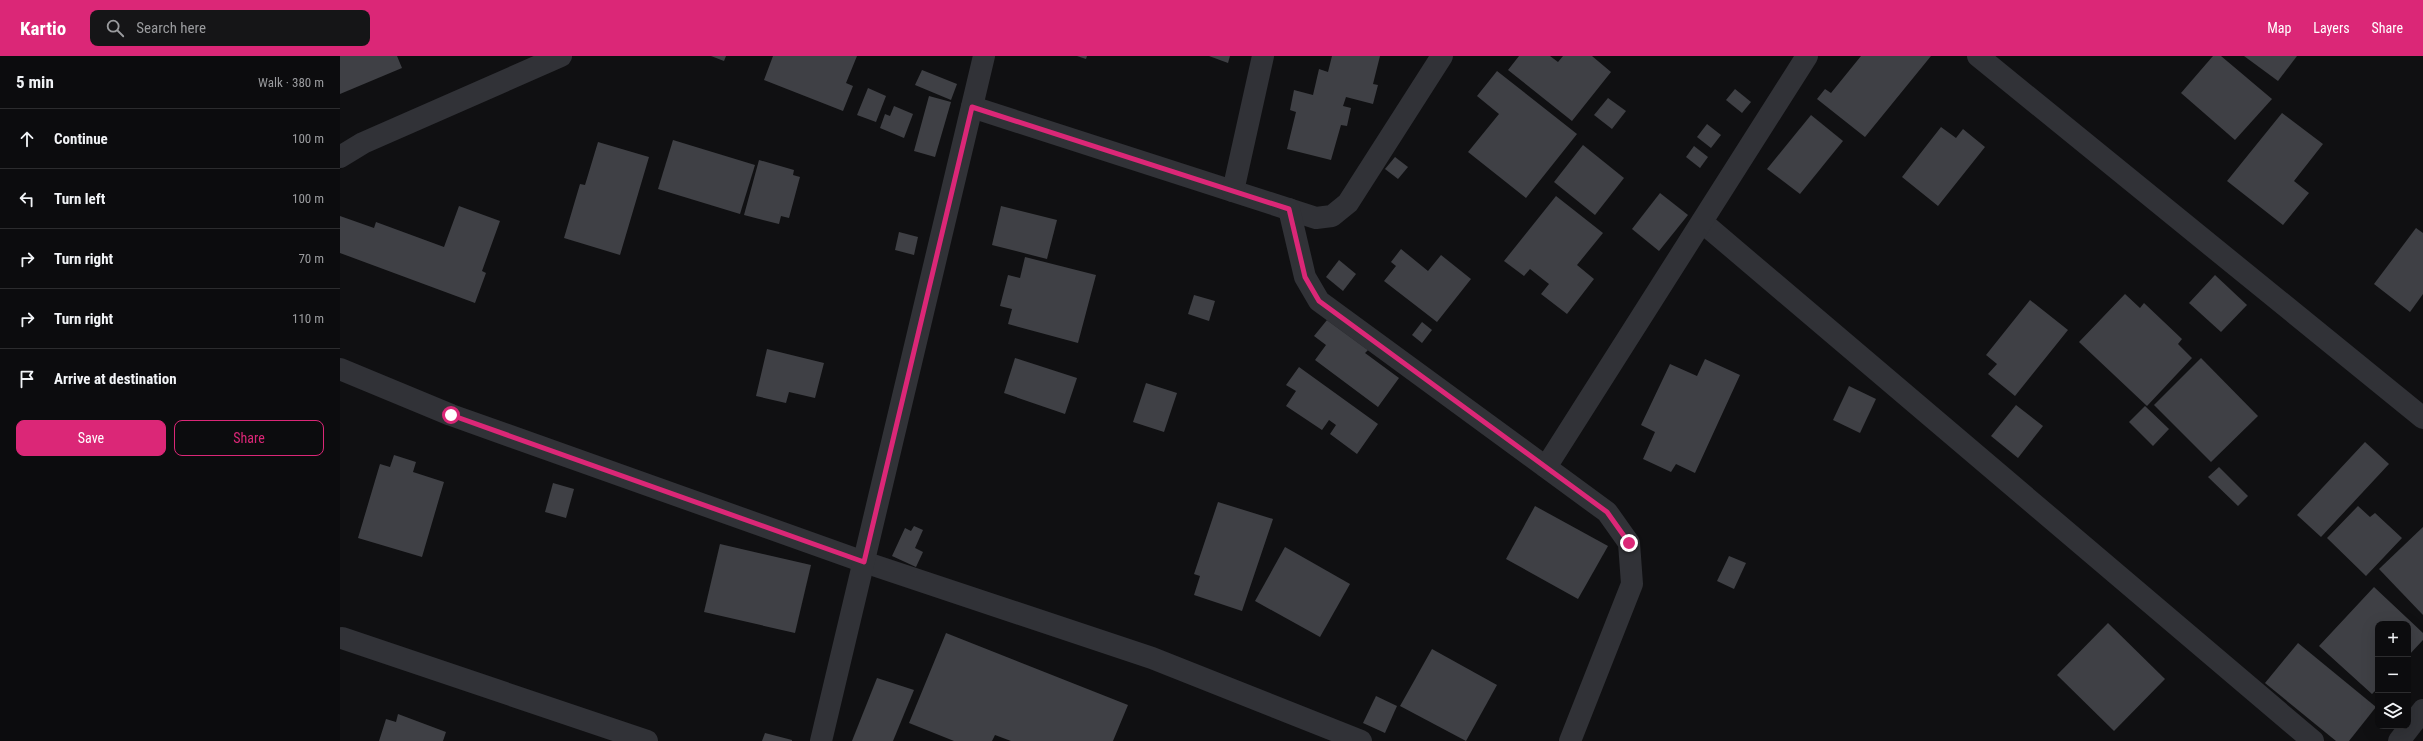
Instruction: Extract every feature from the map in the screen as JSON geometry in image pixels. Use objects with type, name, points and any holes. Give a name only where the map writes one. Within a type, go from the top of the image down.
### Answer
[{"type":"street","points":[[340,157],[363,143],[561,56]]},
{"type":"street","points":[[821,741],[984,56]]},
{"type":"street","points":[[1234,191],[1262,56]]},
{"type":"street","points":[[972,107],[1316,218],[1332,216],[1348,203],[1442,56]]},
{"type":"street","points":[[1546,467],[1807,56]]},
{"type":"street","points":[[1978,56],[2423,418]]},
{"type":"street","points":[[1289,209],[1305,277],[1319,301],[1607,512],[1629,543],[1632,584],[1570,741]]},
{"type":"street","points":[[1702,222],[2313,741]]},
{"type":"street","points":[[340,369],[451,415],[864,562],[1152,658],[1360,741]]},
{"type":"street","points":[[342,638],[647,741]]},
{"type":"street","points":[[2399,741],[2423,710]]},
{"type":"building","points":[[340,56],[397,56],[402,68],[340,94]]},
{"type":"building","points":[[711,56],[726,56],[724,61]]},
{"type":"building","points":[[773,56],[857,56],[846,83],[853,86],[843,111],[764,80]]},
{"type":"building","points":[[1077,56],[1087,56],[1086,59]]},
{"type":"building","points":[[1209,56],[1230,56],[1228,63]]},
{"type":"building","points":[[1332,56],[1380,56],[1373,84],[1378,85],[1373,104],[1346,97],[1343,106],[1351,108],[1347,126],[1341,125],[1331,160],[1287,149],[1296,112],[1290,110],[1294,90],[1313,95],[1319,69],[1328,72]]},
{"type":"building","points":[[1519,56],[1550,56],[1558,62],[1563,56],[1592,56],[1611,72],[1572,121],[1508,70]]},
{"type":"building","points":[[1861,56],[1931,56],[1865,137],[1817,99],[1825,89],[1831,93]]},
{"type":"building","points":[[2213,56],[2221,56],[2272,99],[2235,140],[2181,93]]},
{"type":"building","points":[[2244,56],[2297,56],[2278,81]]},
{"type":"building","points":[[922,70],[957,84],[951,100],[915,85]]},
{"type":"building","points":[[1497,71],[1577,134],[1526,198],[1468,152],[1499,114],[1477,96]]},
{"type":"building","points":[[868,88],[886,96],[876,122],[857,115]]},
{"type":"building","points":[[1735,89],[1751,102],[1742,113],[1726,100]]},
{"type":"building","points":[[929,96],[951,102],[935,157],[914,151]]},
{"type":"building","points":[[1608,98],[1626,111],[1612,129],[1594,115]]},
{"type":"building","points":[[894,106],[913,114],[904,138],[880,128],[885,114],[890,116]]},
{"type":"building","points":[[2282,113],[2323,144],[2294,181],[2309,193],[2283,225],[2227,181]]},
{"type":"building","points":[[1811,115],[1843,141],[1800,194],[1767,169]]},
{"type":"building","points":[[1707,124],[1721,135],[1711,148],[1697,137]]},
{"type":"building","points":[[1941,127],[1956,138],[1963,129],[1985,147],[1938,206],[1902,177]]},
{"type":"building","points":[[673,140],[755,165],[740,214],[658,189]]},
{"type":"building","points":[[598,142],[649,157],[620,255],[564,238],[580,184],[585,185]]},
{"type":"building","points":[[1583,145],[1624,178],[1595,215],[1554,182]]},
{"type":"building","points":[[1694,146],[1708,157],[1700,168],[1686,157]]},
{"type":"building","points":[[1395,157],[1408,167],[1398,179],[1385,169]]},
{"type":"building","points":[[759,160],[794,170],[793,175],[800,177],[789,218],[781,216],[779,224],[744,215]]},
{"type":"building","points":[[1660,193],[1688,215],[1659,251],[1632,229]]},
{"type":"building","points":[[1556,196],[1603,233],[1577,265],[1594,279],[1567,314],[1541,294],[1549,284],[1530,269],[1524,276],[1504,261]]},
{"type":"building","points":[[459,206],[500,221],[482,271],[486,273],[475,303],[340,253],[340,216],[374,228],[376,222],[444,247]]},
{"type":"building","points":[[1001,206],[1057,220],[1047,259],[992,245]]},
{"type":"building","points":[[2416,228],[2423,233],[2423,294],[2410,312],[2374,284]]},
{"type":"building","points":[[899,232],[918,237],[914,255],[895,250]]},
{"type":"building","points":[[1401,249],[1428,271],[1441,255],[1471,279],[1437,322],[1384,281],[1396,266],[1391,262]]},
{"type":"building","points":[[1025,257],[1096,275],[1078,343],[1008,324],[1012,309],[1000,306],[1008,275],[1020,278]]},
{"type":"building","points":[[1339,260],[1356,274],[1343,291],[1326,277]]},
{"type":"building","points":[[2215,275],[2247,305],[2221,332],[2189,303]]},
{"type":"building","points":[[2125,294],[2140,308],[2144,303],[2182,339],[2178,344],[2192,358],[2147,406],[2079,342]]},
{"type":"building","points":[[1194,295],[1215,301],[1209,321],[1188,314]]},
{"type":"building","points":[[2030,300],[2068,330],[2015,396],[1988,374],[1997,364],[1986,355]]},
{"type":"building","points":[[1327,320],[1368,350],[1365,353],[1399,378],[1378,407],[1315,360],[1326,345],[1314,336]]},
{"type":"building","points":[[1422,322],[1432,330],[1422,343],[1412,335]]},
{"type":"building","points":[[767,349],[824,363],[815,398],[789,392],[786,403],[756,396]]},
{"type":"building","points":[[1015,358],[1077,378],[1065,414],[1004,393]]},
{"type":"building","points":[[2201,358],[2258,416],[2211,462],[2154,405]]},
{"type":"building","points":[[1705,359],[1740,375],[1695,473],[1676,464],[1671,472],[1643,459],[1655,432],[1641,425],[1670,364],[1697,376]]},
{"type":"building","points":[[1299,367],[1378,424],[1357,454],[1330,434],[1336,425],[1329,420],[1322,430],[1286,406],[1296,391],[1286,385]]},
{"type":"building","points":[[1146,383],[1177,393],[1164,432],[1133,422]]},
{"type":"building","points":[[1849,386],[1876,399],[1860,433],[1833,420]]},
{"type":"building","points":[[2016,405],[2043,426],[2018,458],[1991,436]]},
{"type":"building","points":[[2145,406],[2169,429],[2153,446],[2129,422]]},
{"type":"building","points":[[2365,442],[2389,464],[2321,537],[2297,515]]},
{"type":"building","points":[[394,455],[416,462],[413,472],[444,482],[422,557],[358,538],[380,464],[390,467]]},
{"type":"building","points":[[2219,467],[2248,496],[2238,506],[2208,477]]},
{"type":"building","points":[[553,483],[574,489],[566,518],[545,512]]},
{"type":"building","points":[[1218,502],[1273,519],[1242,611],[1194,595],[1200,576],[1194,574]]},
{"type":"building","points":[[1535,506],[1608,546],[1578,599],[1506,559]]},
{"type":"building","points":[[2358,506],[2370,517],[2375,513],[2402,538],[2366,576],[2327,538]]},
{"type":"building","points":[[914,526],[923,530],[915,548],[923,552],[916,567],[892,556],[905,528],[911,531]]},
{"type":"building","points":[[2423,527],[2423,615],[2379,569]]},
{"type":"building","points":[[720,544],[811,565],[795,633],[704,612]]},
{"type":"building","points":[[1285,547],[1350,584],[1320,637],[1255,601]]},
{"type":"building","points":[[1729,556],[1746,563],[1734,589],[1717,581]]},
{"type":"building","points":[[2374,587],[2410,621],[2375,621],[2375,691],[2372,694],[2319,646]]},
{"type":"building","points":[[2411,622],[2423,633],[2423,640],[2411,653]]},
{"type":"building","points":[[2108,623],[2165,679],[2114,731],[2057,675]]},
{"type":"building","points":[[946,633],[1128,705],[1113,741],[1011,741],[995,735],[992,741],[954,741],[909,723]]},
{"type":"building","points":[[2298,643],[2375,706],[2375,708],[2349,741],[2336,741],[2265,683]]},
{"type":"building","points":[[1432,649],[1497,685],[1466,741],[1400,706]]},
{"type":"building","points":[[877,678],[914,690],[893,741],[852,741]]},
{"type":"building","points":[[1376,696],[1397,706],[1385,733],[1363,723]]},
{"type":"building","points":[[398,714],[446,732],[443,741],[379,741],[386,719],[396,722]]},
{"type":"building","points":[[765,733],[792,740],[792,741],[762,741]]},
{"type":"route","points":[[451,415],[864,562],[972,107],[1289,209],[1305,277],[1319,301],[1607,512],[1629,543]]}]
